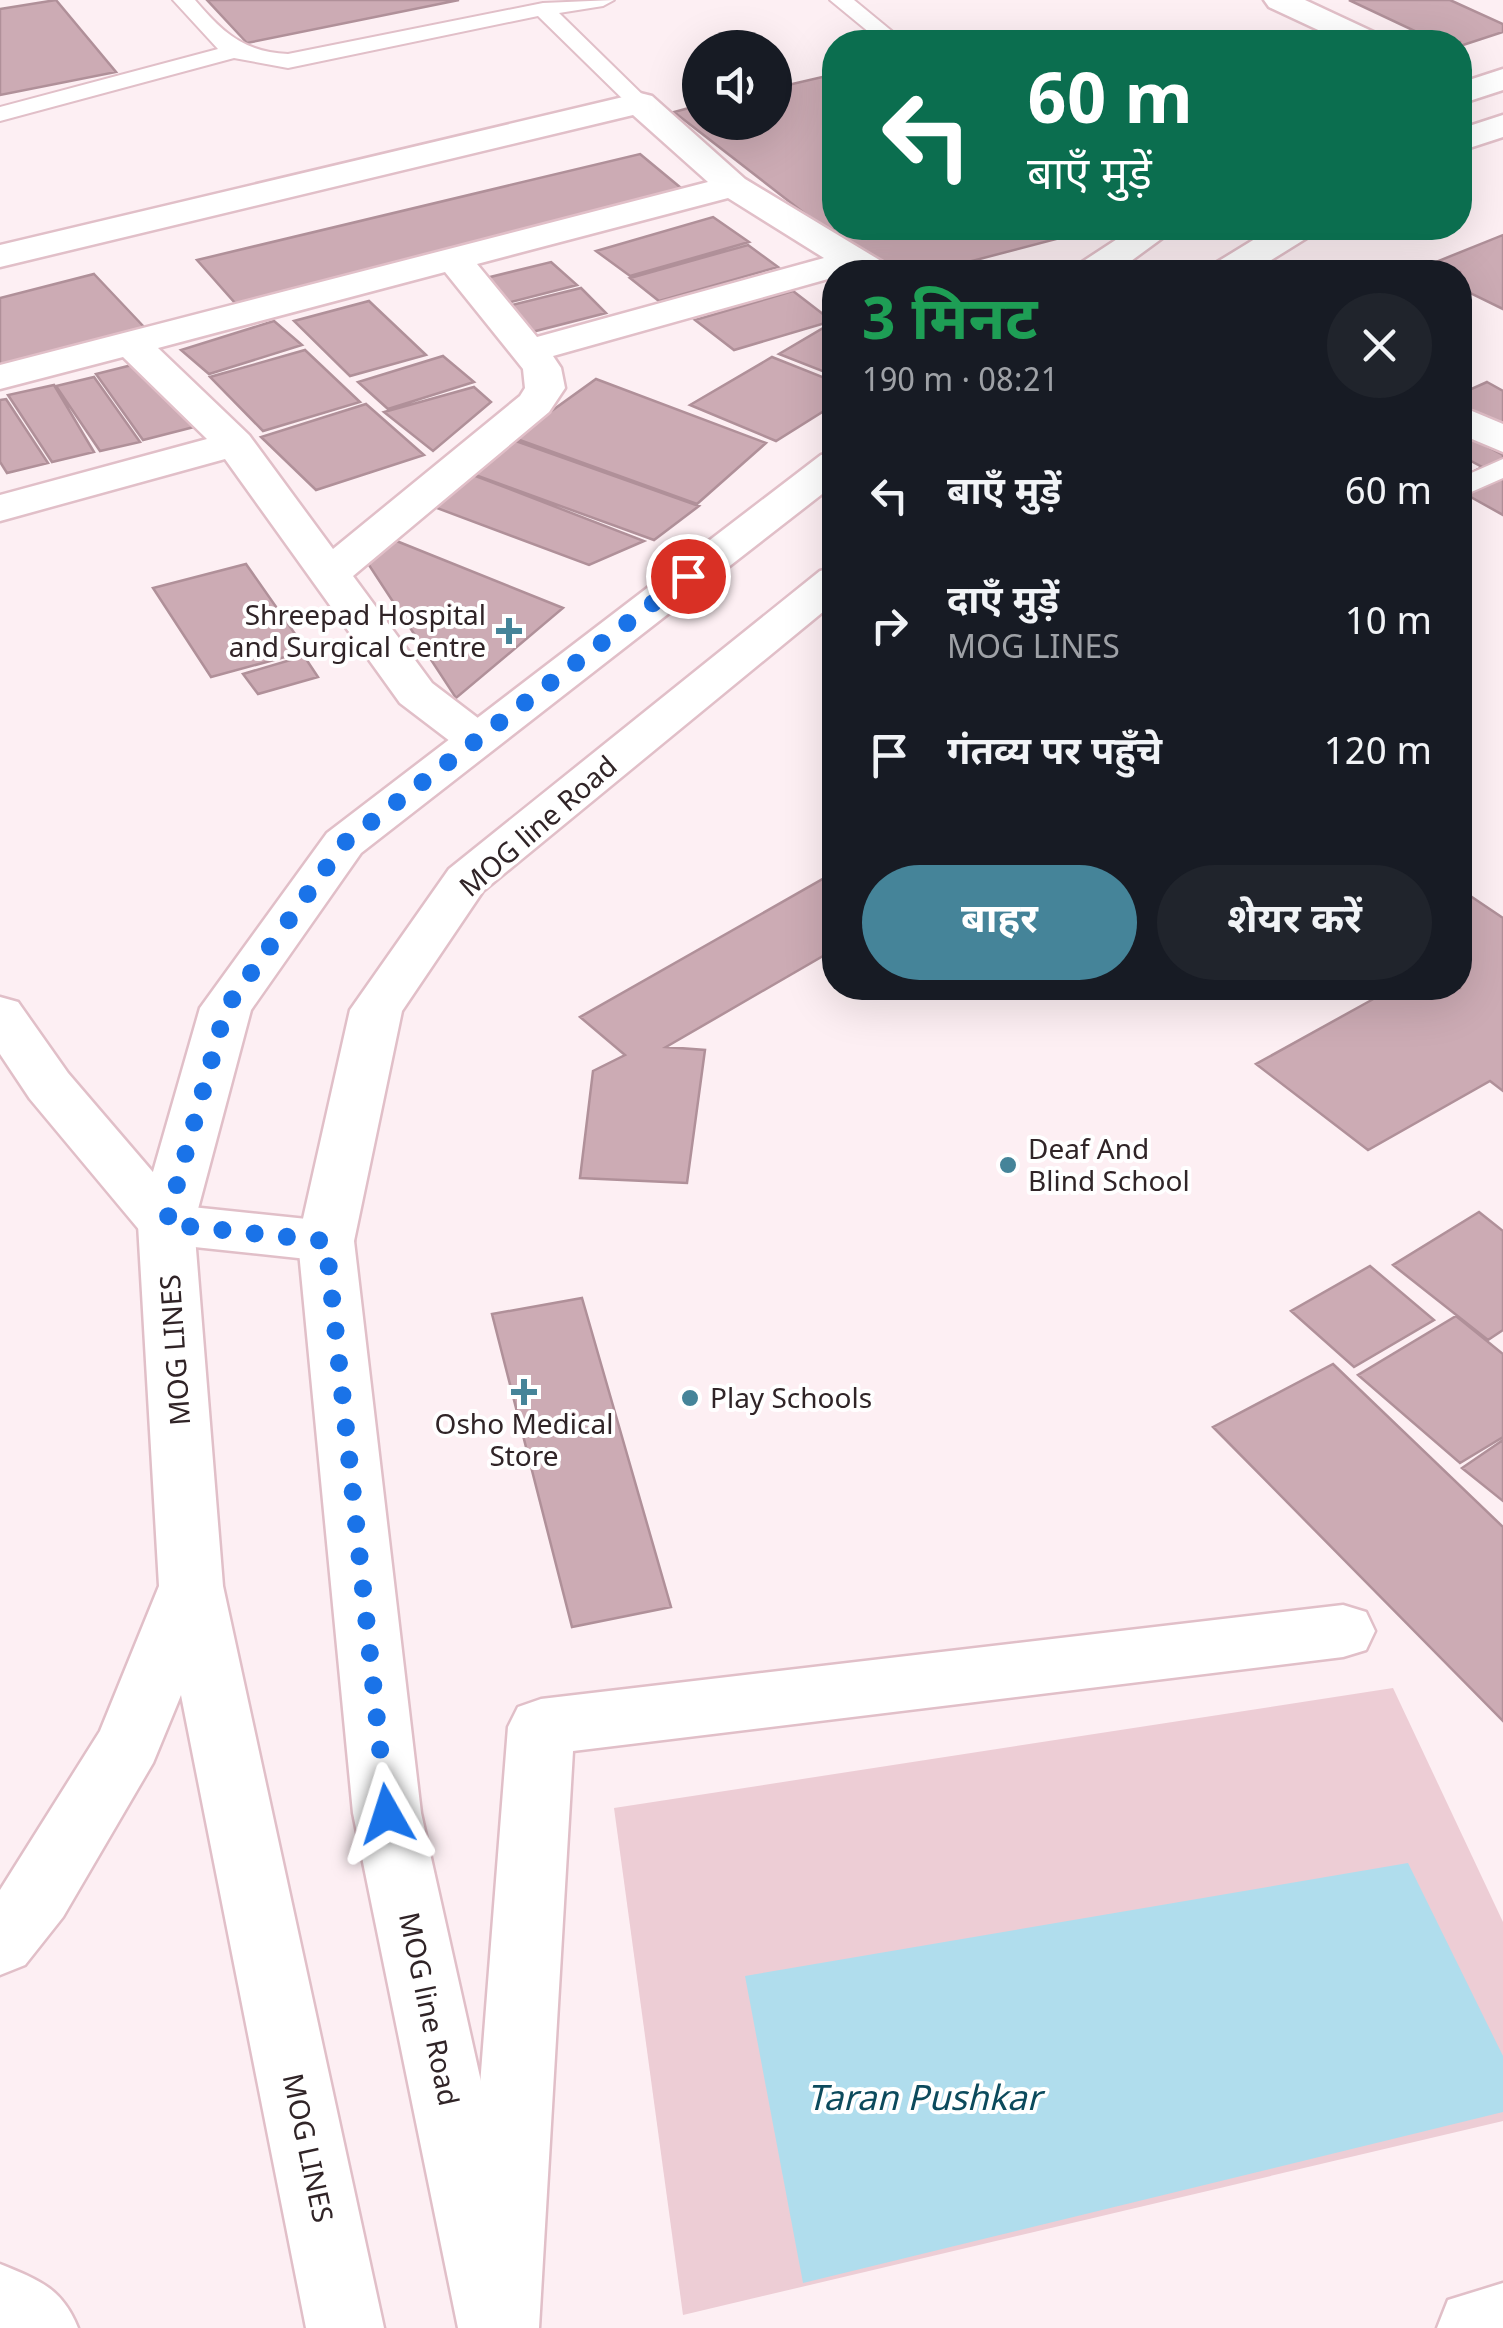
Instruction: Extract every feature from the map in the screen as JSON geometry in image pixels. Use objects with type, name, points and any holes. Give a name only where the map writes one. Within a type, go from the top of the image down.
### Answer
[{"type":"street","points":[[1280,0],[1344,30]]},
{"type":"street","points":[[1472,88],[1503,79]]},
{"type":"street","points":[[0,256],[640,103],[734,186],[852,260]]},
{"type":"street","points":[[1472,136],[1503,126]]},
{"type":"street","points":[[0,378],[734,186]]},
{"type":"street","points":[[1109,260],[1137,240]]},
{"type":"street","points":[[1246,260],[1279,240]]},
{"type":"street","points":[[330,573],[536,404],[545,388],[542,368],[452,258]]},
{"type":"street","points":[[528,351],[822,277]]},
{"type":"street","points":[[131,343],[235,444],[416,694],[475,738]]},
{"type":"street","points":[[1472,424],[1503,440]]},
{"type":"street","points":[[0,508],[235,444]]},
{"type":"street","name":"MOG LINES","points":[[345,2328],[191,1586],[166,1224],[226,1008],[344,843],[475,738],[822,474]]},
{"type":"street","name":"MOG line Road","points":[[498,2328],[387,1814],[326,1241],[376,1010],[466,880],[822,591]]},
{"type":"street","points":[[0,1014],[50,1086],[166,1224],[326,1241]]},
{"type":"street","points":[[0,1943],[38,1895],[128,1743],[191,1586]]},
{"type":"street","points":[[498,2328],[541,1726],[1342,1632]]},
{"type":"street","points":[[0,2303],[40,2328]]},
{"type":"street","points":[[1476,2328],[1503,2322]]},
{"type":"lane","points":[[184,0],[217,40],[232,52],[259,61],[288,61],[603,0]]},
{"type":"lane","points":[[842,0],[879,30]]},
{"type":"lane","points":[[543,9],[640,103]]},
{"type":"lane","points":[[0,114],[232,52]]},
{"type":"lane","points":[[1472,483],[1503,467]]},
{"type":"shaded area","points":[[1393,1688],[1503,1922],[1503,2121],[683,2315],[614,1808]]},
{"type":"water","name":"Taran Pushkar","points":[[1408,1863],[1503,2056],[1503,2112],[803,2283],[745,1976]]},
{"type":"building","points":[[56,0],[116,72],[0,95],[0,9]]},
{"type":"building","points":[[207,0],[459,0],[247,43]]},
{"type":"building","points":[[1349,0],[1450,0],[1503,24],[1503,32],[1472,42],[1472,30],[1413,30]]},
{"type":"building","points":[[822,77],[822,227],[710,140],[792,140],[792,84]]},
{"type":"building","points":[[640,154],[687,193],[236,304],[197,260]]},
{"type":"building","points":[[713,217],[749,242],[630,276],[596,251]]},
{"type":"building","points":[[1503,235],[1503,309],[1472,294],[1472,260],[1441,260]]},
{"type":"building","points":[[839,240],[1052,240],[976,260],[865,260]]},
{"type":"building","points":[[748,245],[778,267],[659,301],[630,278]]},
{"type":"building","points":[[551,262],[577,285],[495,306],[470,282]]},
{"type":"building","points":[[94,274],[145,328],[0,368],[0,298]]},
{"type":"building","points":[[581,288],[606,313],[520,335],[496,309]]},
{"type":"building","points":[[793,291],[822,313],[822,324],[734,350],[695,320]]},
{"type":"building","points":[[369,301],[426,355],[350,376],[294,321]]},
{"type":"building","points":[[274,321],[302,345],[209,374],[181,350]]},
{"type":"building","points":[[822,329],[822,371],[779,354]]},
{"type":"building","points":[[305,350],[360,402],[263,431],[210,377]]},
{"type":"building","points":[[443,356],[474,382],[388,409],[358,382]]},
{"type":"building","points":[[772,357],[822,377],[822,412],[776,441],[690,405]]},
{"type":"building","points":[[148,361],[198,426],[143,440],[96,374]]},
{"type":"building","points":[[94,377],[140,442],[100,451],[56,386]]},
{"type":"building","points":[[596,379],[766,443],[697,504],[514,438]]},
{"type":"building","points":[[1487,382],[1503,391],[1503,427],[1472,410],[1472,389]]},
{"type":"building","points":[[54,385],[94,452],[52,462],[8,395]]},
{"type":"building","points":[[474,387],[491,402],[433,451],[384,412]]},
{"type":"building","points":[[6,399],[48,463],[7,473],[0,462],[0,400]]},
{"type":"building","points":[[366,404],[424,455],[316,490],[261,437]]},
{"type":"building","points":[[1472,438],[1503,455],[1503,515],[1472,498],[1472,472],[1482,467],[1472,462]]},
{"type":"building","points":[[513,440],[699,506],[654,540],[467,472]]},
{"type":"building","points":[[473,475],[644,541],[589,565],[429,505]]},
{"type":"building","points":[[389,538],[563,608],[456,698],[365,559]]},
{"type":"building","points":[[246,564],[307,651],[211,677],[153,588]]},
{"type":"building","points":[[304,656],[318,677],[258,694],[243,674]]},
{"type":"building","points":[[822,879],[822,957],[666,1047],[705,1050],[687,1183],[580,1178],[593,1071],[625,1055],[580,1017]]},
{"type":"building","points":[[1472,897],[1503,918],[1503,1091],[1490,1081],[1368,1150],[1256,1064],[1372,1000],[1472,1000]]},
{"type":"building","points":[[1479,1212],[1503,1231],[1503,1330],[1488,1340],[1393,1265]]},
{"type":"building","points":[[1370,1266],[1434,1320],[1354,1367],[1291,1311]]},
{"type":"building","points":[[582,1298],[671,1607],[572,1627],[492,1314]]},
{"type":"building","points":[[1456,1316],[1503,1354],[1503,1437],[1460,1463],[1358,1375]]},
{"type":"building","points":[[1333,1364],[1503,1527],[1503,1721],[1213,1427]]},
{"type":"building","points":[[1503,1440],[1503,1501],[1462,1468]]},
{"type":"place","name":"Shreepad Hospital and Surgical Centre","points":[[509,631]]},
{"type":"place","name":"Deaf And Blind School","points":[[1008,1165]]},
{"type":"place","name":"Osho Medical Store","points":[[524,1392]]},
{"type":"place","name":"Play Schools","points":[[690,1398]]},
{"type":"route","points":[[387,1814],[326,1241],[166,1224],[226,1008],[344,843],[688,576]]}]
